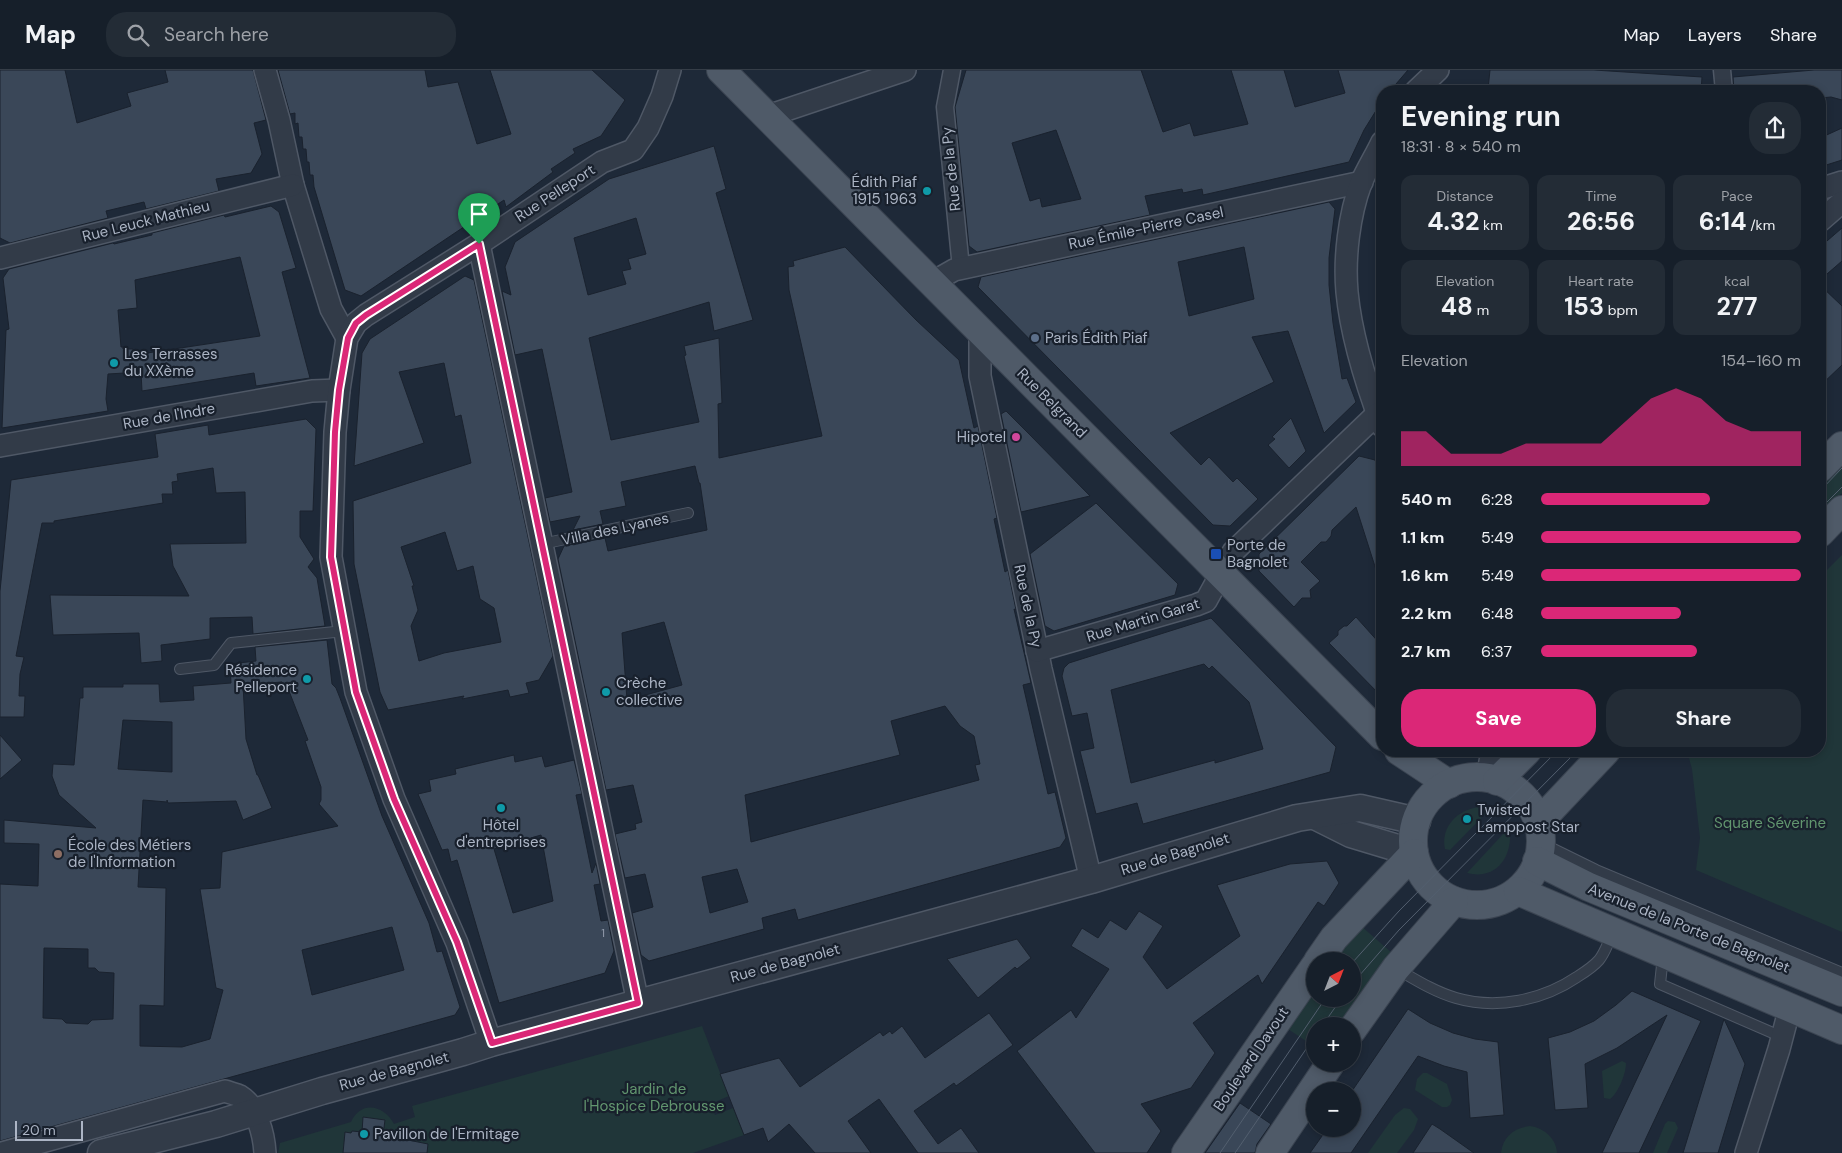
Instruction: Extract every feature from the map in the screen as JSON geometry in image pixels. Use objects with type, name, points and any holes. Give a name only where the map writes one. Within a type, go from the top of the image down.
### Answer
[{"type":"main road","name":"Rue Belgrand","points":[[721,70],[1376,730]]},
{"type":"main road","points":[[1826,462],[1842,446]]},
{"type":"main road","points":[[1826,527],[1842,510]]},
{"type":"main road","points":[[1408,757],[1449,784]]},
{"type":"main road","points":[[1492,779],[1520,757]]},
{"type":"main road","points":[[1539,842],[1527,802],[1516,792],[1492,779],[1466,778],[1449,784],[1431,796],[1421,810],[1413,834],[1414,853],[1421,872],[1427,882],[1437,891],[1454,901],[1472,905],[1486,905],[1504,899],[1518,891],[1531,876],[1539,842],[1602,757]]},
{"type":"main road","name":"Avenue de la Porte de Bagnolet","points":[[1539,842],[1589,887],[1842,992]]},
{"type":"main road","points":[[1324,952],[1334,938],[1414,853]]},
{"type":"main road","points":[[1518,891],[1842,1030]]},
{"type":"main road","points":[[1361,1017],[1396,968],[1454,901]]},
{"type":"main road","name":"Boulevard Davout","points":[[1186,1153],[1306,979]]},
{"type":"main road","points":[[1790,1007],[1794,999],[1805,992],[1842,1008]]},
{"type":"main road","points":[[1270,1153],[1325,1072]]},
{"type":"street","points":[[265,70],[279,120],[292,185],[332,309],[348,338]]},
{"type":"street","name":"Rue Pelleport","points":[[492,1043],[457,942],[394,799],[356,692],[331,557],[335,432],[339,390],[348,338],[356,323],[366,315],[479,244],[602,162],[633,150],[648,128],[662,96],[670,70]]},
{"type":"street","points":[[768,116],[905,70]]},
{"type":"street","name":"Rue de la Py","points":[[952,70],[945,107],[961,268]]},
{"type":"street","points":[[1422,85],[1438,70]]},
{"type":"street","points":[[1722,70],[1723,85]]},
{"type":"street","points":[[1376,154],[1362,182],[1352,214],[1347,245],[1347,292],[1358,353],[1376,409]]},
{"type":"street","name":"Rue Émile-Pierre Casel","points":[[933,282],[961,268],[1362,182]]},
{"type":"street","points":[[1826,187],[1842,182]]},
{"type":"street","name":"Rue Leuck Mathieu","points":[[0,258],[292,185]]},
{"type":"street","points":[[1826,216],[1842,202]]},
{"type":"street","points":[[479,244],[638,1003]]},
{"type":"street","name":"Rue de la Py","points":[[980,330],[980,376],[1037,651],[1091,880]]},
{"type":"street","name":"Rue de l'Indre","points":[[0,446],[312,391],[339,390]]},
{"type":"street","name":"Rue Martin Garat","points":[[1037,651],[1196,606],[1206,601],[1233,552],[1376,425]]},
{"type":"street","points":[[1492,757],[1492,779]]},
{"type":"street","name":"Rue de Bagnolet","points":[[101,1153],[216,1124],[322,1091],[492,1043],[1091,880],[1297,818],[1360,808],[1417,821]]},
{"type":"street","points":[[1315,816],[1351,834],[1414,853]]},
{"type":"street","points":[[1746,1153],[1790,1007]]},
{"type":"street","points":[[2,1153],[225,1091],[241,1097],[254,1112],[264,1141],[265,1153]]},
{"type":"lane","name":"Villa des Lyanes","points":[[542,544],[688,513]]},
{"type":"lane","points":[[180,669],[214,665],[231,642],[344,631]]},
{"type":"lane","points":[[1539,842],[1596,870],[1842,974]]},
{"type":"lane","points":[[1396,968],[1416,980],[1456,998],[1480,1002],[1514,1001],[1534,998],[1553,991],[1593,966],[1600,958],[1613,932]]},
{"type":"lane","points":[[1663,953],[1660,984],[1782,1037]]},
{"type":"green space","points":[[1842,461],[1842,493],[1826,509],[1826,477]]},
{"type":"green space","name":"Square Séverine","points":[[1842,555],[1842,932],[1696,870],[1700,838],[1692,769],[1689,757],[1826,757],[1826,571]]},
{"type":"green space","points":[[1480,807],[1489,810],[1450,850],[1445,849],[1445,833],[1452,821],[1465,811]]},
{"type":"green space","points":[[1505,832],[1510,834],[1510,843],[1508,852],[1499,866],[1485,874],[1467,873]]},
{"type":"green space","points":[[1361,926],[1392,953],[1361,998],[1361,952],[1339,952]]},
{"type":"green space","points":[[1306,996],[1306,1008],[1354,1008],[1348,1017],[1306,1017],[1306,1041],[1285,1027]]},
{"type":"green space","name":"Jardin de l'Hospice Debrousse","points":[[702,1026],[729,1096],[710,1104],[715,1115],[733,1108],[744,1135],[693,1153],[278,1153],[280,1143],[351,1122],[355,1115],[366,1108],[379,1109],[394,1124],[415,1117],[412,1106]]},
{"type":"green space","points":[[1622,1061],[1626,1063],[1626,1067],[1619,1088],[1610,1099],[1604,1098],[1602,1071]]},
{"type":"green space","points":[[1423,1073],[1427,1073],[1447,1084],[1452,1100],[1450,1105],[1442,1107],[1415,1090],[1417,1079]]},
{"type":"green space","points":[[1404,1108],[1410,1109],[1418,1119],[1414,1130],[1397,1153],[1368,1153],[1395,1115]]},
{"type":"green space","points":[[1668,1121],[1675,1122],[1678,1128],[1667,1153],[1653,1153],[1665,1124]]},
{"type":"green space","points":[[1530,1126],[1544,1131],[1552,1138],[1557,1153],[1501,1153],[1504,1142],[1510,1134]]},
{"type":"building","points":[[0,70],[65,70],[77,123],[131,106],[127,93],[168,82],[165,70],[253,70],[266,120],[254,123],[262,154],[251,173],[216,179],[219,191],[146,209],[144,202],[106,211],[108,218],[10,243],[0,238]]},
{"type":"building","points":[[278,70],[425,70],[428,87],[458,82],[477,144],[511,134],[490,70],[592,70],[625,100],[601,136],[573,149],[575,153],[551,169],[553,172],[506,207],[504,200],[361,296],[345,290],[314,187],[313,175],[310,175],[306,149],[303,149],[302,137],[299,137],[298,123],[295,124],[295,113],[290,114]]},
{"type":"building","points":[[966,70],[1141,70],[1163,132],[1190,123],[1194,136],[1248,124],[1231,70],[1284,70],[1295,107],[1345,93],[1338,70],[1408,70],[1395,85],[1376,85],[1376,111],[1364,130],[1349,162],[1203,195],[1202,189],[1183,193],[1182,189],[1145,196],[1150,215],[977,252],[969,246],[955,107]],"holes":[[[1056,130],[1081,199],[1042,207],[1040,198],[1030,201],[1012,143]]]},
{"type":"building","points":[[1490,70],[1594,70],[1702,77],[1701,85],[1488,85]]},
{"type":"building","points":[[1814,70],[1842,70],[1842,100],[1826,97],[1826,85],[1734,85],[1733,77]]},
{"type":"building","points":[[1842,128],[1842,160],[1826,165],[1826,135]]},
{"type":"building","points":[[714,146],[726,189],[716,193],[753,320],[714,331],[709,302],[589,338],[611,440],[699,422],[684,356],[686,355],[684,346],[719,338],[722,403],[718,404],[719,458],[822,436],[789,290],[788,267],[794,266],[793,261],[845,247],[916,320],[959,360],[974,428],[978,426],[997,518],[994,519],[1005,572],[1008,570],[1016,610],[1014,609],[1031,683],[1023,685],[1048,794],[1055,792],[1066,838],[1060,847],[798,920],[795,909],[762,918],[764,929],[649,961],[641,955],[632,913],[653,907],[645,874],[625,878],[615,834],[636,829],[635,824],[642,822],[633,785],[606,790],[558,559],[564,546],[605,538],[608,551],[707,530],[700,483],[695,466],[621,482],[626,506],[600,511],[603,524],[573,530],[580,516],[550,522],[545,498],[572,492],[542,349],[515,355],[502,291],[511,295],[505,267],[515,242],[609,179]],"holes":[[[636,218],[646,254],[628,259],[631,269],[622,271],[626,284],[588,295],[574,238]],[[664,622],[682,685],[627,700],[622,633]],[[945,706],[960,726],[974,736],[980,764],[975,765],[979,780],[751,842],[745,795],[900,755],[891,721]],[[737,869],[748,902],[710,913],[702,877]]]},
{"type":"building","points":[[1329,202],[1335,209],[1329,258],[1329,285],[1333,323],[1342,379],[1347,378],[1356,402],[1324,433],[1288,331],[1252,337],[1274,382],[1170,433],[1201,465],[1209,457],[1233,482],[1237,478],[1258,499],[1230,526],[1213,525],[978,287],[981,277]],"holes":[[[1244,247],[1254,299],[1189,316],[1178,262]]]},
{"type":"building","points":[[271,206],[279,212],[296,268],[282,272],[310,378],[256,386],[254,373],[142,391],[141,372],[108,374],[106,399],[108,411],[2,428],[6,330],[9,329],[3,278],[9,269],[152,235],[152,233],[224,215],[225,217]],"holes":[[[240,257],[260,336],[134,355],[133,349],[123,349],[121,347],[118,310],[137,308],[135,280]]]},
{"type":"building","points":[[1842,228],[1842,261],[1826,275],[1826,242]]},
{"type":"building","points":[[465,276],[474,280],[553,656],[539,680],[526,683],[529,693],[510,697],[508,690],[388,710],[380,692],[354,564],[353,501],[471,463],[461,415],[455,417],[444,363],[399,372],[424,443],[354,466],[362,353],[370,339]],"holes":[[[445,532],[457,571],[473,566],[480,599],[494,608],[501,642],[444,653],[419,661],[411,626],[418,610],[412,586],[414,586],[401,547]]]},
{"type":"building","points":[[1826,291],[1842,306],[1842,365],[1826,380]]},
{"type":"building","points":[[1006,411],[1090,496],[1021,512],[1001,414]]},
{"type":"building","points":[[1291,418],[1306,451],[1289,468],[1268,445],[1275,439],[1272,437]]},
{"type":"building","points":[[306,419],[316,429],[313,511],[300,511],[300,537],[314,559],[308,567],[317,578],[325,626],[253,634],[252,617],[210,618],[210,639],[161,645],[162,661],[141,663],[139,633],[53,635],[50,595],[189,596],[173,566],[170,544],[246,543],[245,492],[216,493],[213,468],[177,474],[178,481],[172,482],[173,494],[162,494],[163,503],[54,521],[54,523],[42,523],[16,656],[24,657],[20,674],[19,696],[25,696],[24,717],[0,717],[0,591],[11,480],[158,457],[155,434],[208,425],[209,435]]},
{"type":"building","points":[[1359,456],[1375,460],[1376,570],[1356,507],[1332,530],[1331,536],[1326,542],[1321,542],[1301,562],[1320,581],[1310,590],[1311,598],[1302,598],[1294,607],[1259,571],[1259,554]]},
{"type":"building","points":[[1096,503],[1178,584],[1175,595],[1054,631],[1045,626],[1030,554]]},
{"type":"building","points":[[1356,617],[1376,639],[1376,691],[1329,643],[1338,635],[1338,631],[1347,626]]},
{"type":"building","points":[[1211,618],[1336,747],[1330,772],[1143,824],[1137,803],[1096,814],[1080,751],[1094,748],[1087,713],[1072,716],[1062,676],[1064,668],[1069,663]],"holes":[[[1204,664],[1209,669],[1212,666],[1249,702],[1263,749],[1215,763],[1215,760],[1131,783],[1111,690]]]},
{"type":"building","points":[[327,640],[332,684],[340,698],[382,816],[429,923],[437,952],[442,951],[460,1007],[455,1015],[0,1141],[0,884],[38,886],[39,844],[4,843],[4,820],[96,828],[59,795],[52,776],[53,764],[74,765],[80,698],[83,698],[83,687],[123,687],[123,684],[159,684],[160,702],[194,700],[193,686],[231,683],[230,664],[256,661],[255,647]],"holes":[[[282,682],[283,691],[289,691],[308,740],[305,741],[321,787],[321,800],[319,804],[338,826],[222,852],[220,888],[200,889],[216,988],[223,990],[210,1039],[182,1047],[140,1046],[140,1005],[164,1006],[166,888],[138,887],[143,800],[167,802],[167,800],[168,803],[236,801],[243,820],[272,808],[257,775],[246,739],[243,685]],[[123,720],[172,722],[172,772],[118,769]],[[392,927],[404,970],[312,995],[302,950]],[[44,948],[88,949],[88,968],[95,968],[99,972],[114,973],[113,1019],[92,1020],[88,1024],[66,1023],[62,1019],[43,1018]]]},
{"type":"building","points":[[0,735],[22,760],[0,779]]},
{"type":"building","points":[[514,755],[515,762],[542,756],[545,767],[574,760],[582,794],[576,795],[592,873],[596,863],[600,884],[594,885],[601,921],[608,920],[614,951],[605,973],[499,1003],[457,860],[451,862],[448,849],[442,850],[418,794],[431,791],[429,780],[456,774],[455,769]],"holes":[[[541,835],[553,901],[513,913],[494,849]]]},
{"type":"building","points":[[1327,861],[1339,883],[1324,906],[1318,902],[1262,984],[1258,975],[1193,1023],[1215,1053],[1191,1088],[1141,1104],[1161,1131],[1147,1153],[1095,1153],[1017,1051],[1071,1010],[1076,1018],[1109,969],[1071,946],[1082,928],[1098,938],[1110,920],[1126,930],[1139,911],[1163,926],[1143,957],[1167,989],[1240,936],[1217,885],[1290,864]]},
{"type":"building","points":[[1017,939],[1031,958],[1017,969],[1015,967],[978,998],[947,959]]},
{"type":"building","points":[[1632,991],[1701,1021],[1639,1153],[1602,1153],[1667,1015],[1617,1048],[1585,1064],[1588,1108],[1555,1110],[1548,1038],[1570,1032],[1594,1021]]},
{"type":"building","points":[[1408,1009],[1430,1023],[1453,1033],[1475,1039],[1498,1042],[1504,1115],[1470,1118],[1467,1072],[1418,1056],[1351,1153],[1310,1153],[1321,1137],[1361,1137],[1361,1082],[1358,1082]]},
{"type":"building","points":[[989,1013],[1013,1045],[956,1086],[954,1083],[914,1111],[938,1144],[961,1128],[979,1153],[918,1153],[879,1099],[848,1121],[871,1153],[815,1153],[789,1124],[768,1142],[763,1128],[744,1135],[720,1074],[779,1058],[800,1087],[880,1032],[883,1036],[890,1031],[892,1034],[902,1026],[925,1058]]},
{"type":"building","points":[[1724,1019],[1745,1064],[1718,1153],[1683,1153]]},
{"type":"building","points":[[1240,1103],[1271,1124],[1257,1144],[1255,1153],[1205,1153]]},
{"type":"building","name":"Pavillon de l'Ermitage","points":[[363,1117],[385,1120],[383,1135],[428,1144],[427,1153],[343,1153],[345,1132],[362,1132]]},
{"type":"building","points":[[1432,1124],[1440,1129],[1474,1153],[1413,1153]]},
{"type":"tram line","points":[[1826,485],[1842,468]]},
{"type":"tram line","points":[[1826,503],[1842,487]]},
{"type":"tram line","points":[[1361,953],[1399,911],[1551,757]]},
{"type":"tram line","points":[[1361,974],[1399,930],[1571,757]]},
{"type":"tram line","points":[[1220,1153],[1319,1008]]},
{"type":"tram line","points":[[1328,1017],[1335,1008]]},
{"type":"tram line","points":[[1235,1153],[1306,1049]]},
{"type":"place","name":"Édith Piaf 1915 1963","points":[[927,191]]},
{"type":"place","name":"Paris Édith Piaf","points":[[1035,338]]},
{"type":"place","name":"Les Terrasses du XXème","points":[[114,363]]},
{"type":"place","name":"Hipotel","points":[[1016,437]]},
{"type":"place","name":"Porte de Bagnolet","points":[[1216,554]]},
{"type":"place","name":"Résidence Pelleport","points":[[307,679]]},
{"type":"place","name":"Crèche collective","points":[[606,692]]},
{"type":"place","name":"Hôtel d'entreprises","points":[[501,808]]},
{"type":"place","name":"Twisted Lamppost Star","points":[[1467,819]]},
{"type":"place","name":"École des Métiers de l'Information","points":[[58,854]]},
{"type":"place","name":"Pavillon de l'Ermitage","points":[[364,1134]]},
{"type":"route","points":[[479,244],[638,1003],[492,1043],[457,942],[394,799],[356,692],[331,557],[335,432],[339,390],[348,338],[356,323],[366,315],[457,256],[479,244]]}]
